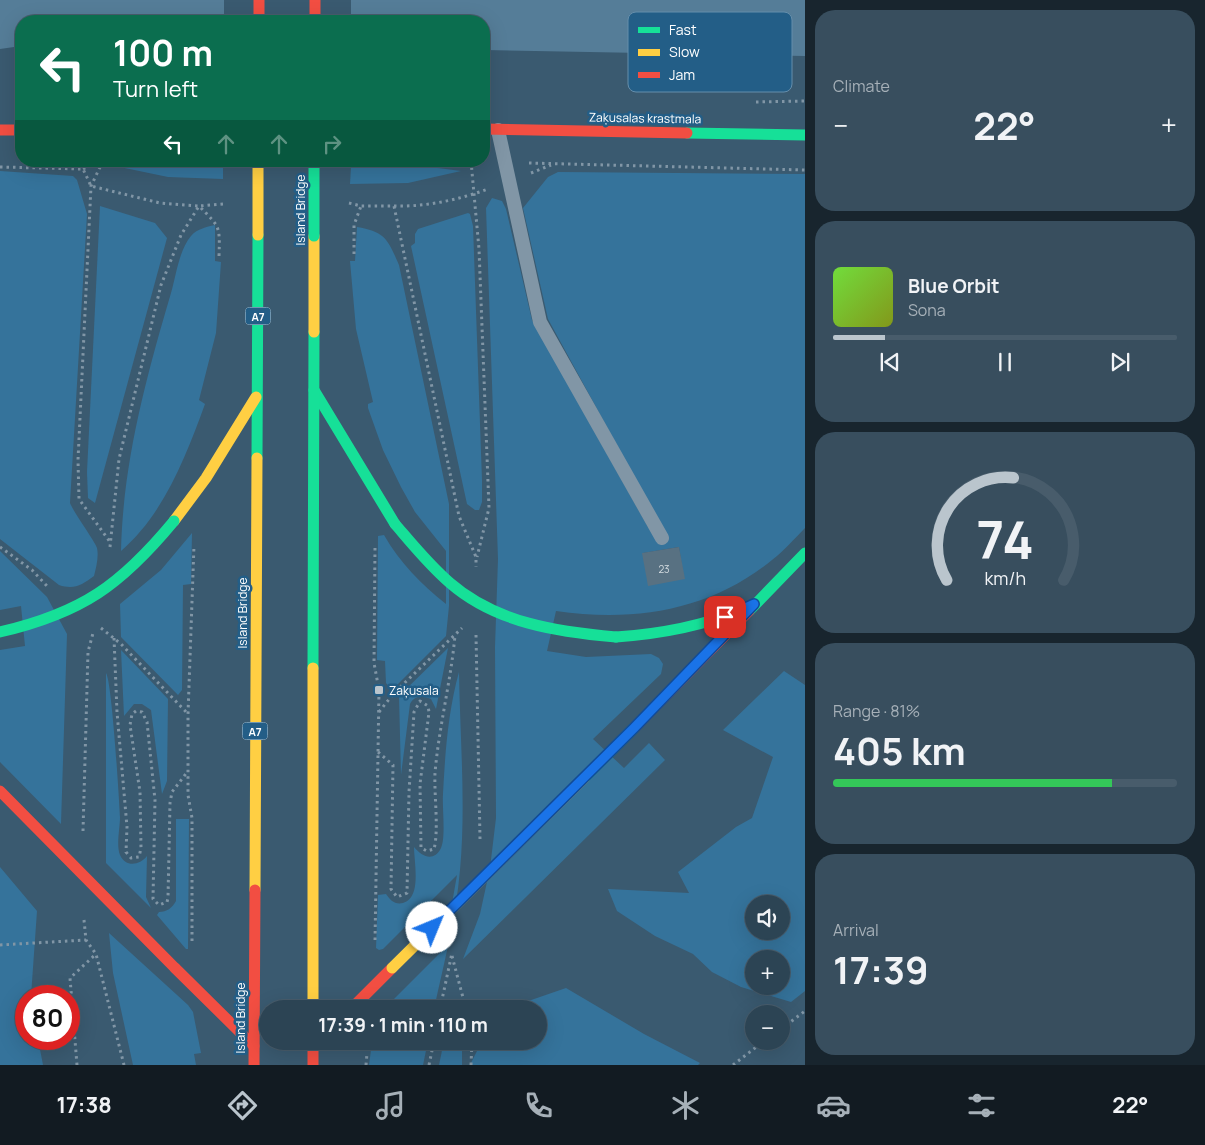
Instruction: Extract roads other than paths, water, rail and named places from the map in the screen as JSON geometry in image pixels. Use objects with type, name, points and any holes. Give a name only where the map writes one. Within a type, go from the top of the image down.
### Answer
[{"type":"main road","points":[[259,0],[259,15]]},
{"type":"main road","points":[[315,0],[315,15]]},
{"type":"main road","points":[[0,130],[15,130]]},
{"type":"main road","name":"Zaķusalas krastmala","points":[[491,130],[805,135]]},
{"type":"main road","name":"Island Bridge","points":[[254,1065],[258,167]]},
{"type":"main road","name":"Island Bridge","points":[[313,1000],[314,167]]},
{"type":"main road","points":[[314,390],[395,524],[432,567],[457,589],[485,606],[535,627],[572,635],[616,637],[669,634],[711,624],[754,604]]},
{"type":"main road","points":[[0,632],[48,620],[82,605],[129,573],[174,521],[206,478],[256,397]]},
{"type":"main road","points":[[360,1000],[634,728],[805,553]]},
{"type":"main road","points":[[0,791],[175,968],[199,995],[254,1046]]},
{"type":"main road","points":[[313,1065],[314,1050]]},
{"type":"lane","points":[[491,130],[504,160],[540,322],[662,538]]},
{"type":"place","name":"Zaķusala","points":[[379,690]]}]
